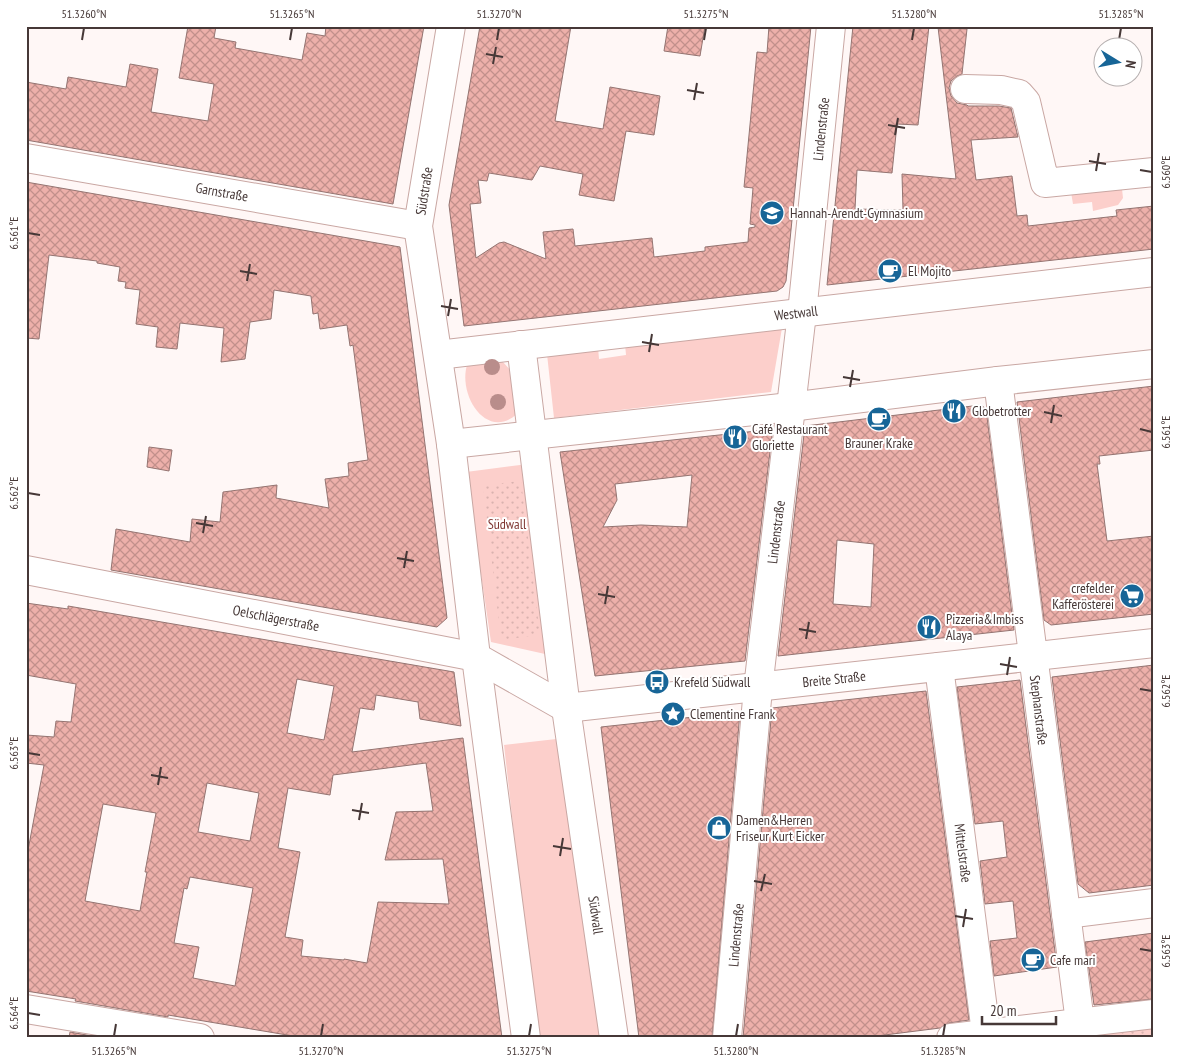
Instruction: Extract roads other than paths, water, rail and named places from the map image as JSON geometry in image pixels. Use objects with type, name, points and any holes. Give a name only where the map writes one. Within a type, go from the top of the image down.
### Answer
[{"type":"street","name":"Südstraße","points":[[438,355],[418,226],[451,26]]},
{"type":"street","name":"Lindenstraße","points":[[727,1038],[758,688],[802,313],[831,26]]},
{"type":"street","points":[[966,89],[1001,90],[1019,94],[1026,102],[1045,184],[1154,172]]},
{"type":"street","name":"Garnstraße","points":[[26,158],[418,226]]},
{"type":"street","name":"Westwall","points":[[438,355],[1154,272]]},
{"type":"street","name":"Südwall","points":[[521,346],[566,708],[614,1038]]},
{"type":"street","points":[[438,355],[451,444],[476,657],[526,1038]]},
{"type":"street","points":[[451,444],[790,407],[1154,364]]},
{"type":"street","name":"Stephanstraße","points":[[998,381],[1081,1031]]},
{"type":"street","name":"Oelschlägerstraße","points":[[26,570],[476,657],[566,708]]},
{"type":"street","name":"Breite Straße","points":[[566,708],[1154,643]]},
{"type":"street","name":"Mittelstraße","points":[[939,667],[987,1036]]},
{"type":"street","points":[[1066,914],[1154,903]]},
{"type":"street","points":[[26,1009],[200,1038]]},
{"type":"street","points":[[951,1038],[1081,1031],[1154,1014]]},
{"type":"place","name":"Hannah-Arendt-Gymnasium","points":[[772,213]]},
{"type":"place","name":"El Mojito","points":[[890,271]]},
{"type":"place","name":"Globetrotter","points":[[954,411]]},
{"type":"place","name":"Brauner Krake","points":[[879,419]]},
{"type":"place","name":"Café Restaurant Gloriette","points":[[735,437]]},
{"type":"place","name":"crefelder Kafferösterei","points":[[1132,596]]},
{"type":"place","name":"Pizzeria&Imbiss Alaya","points":[[929,627]]},
{"type":"place","name":"Krefeld Südwall","points":[[657,682]]},
{"type":"place","name":"Clementine Frank","points":[[673,714]]},
{"type":"place","name":"Damen&Herren Friseur Kurt Eicker","points":[[719,828]]},
{"type":"place","name":"Cafe mari","points":[[1033,960]]}]
